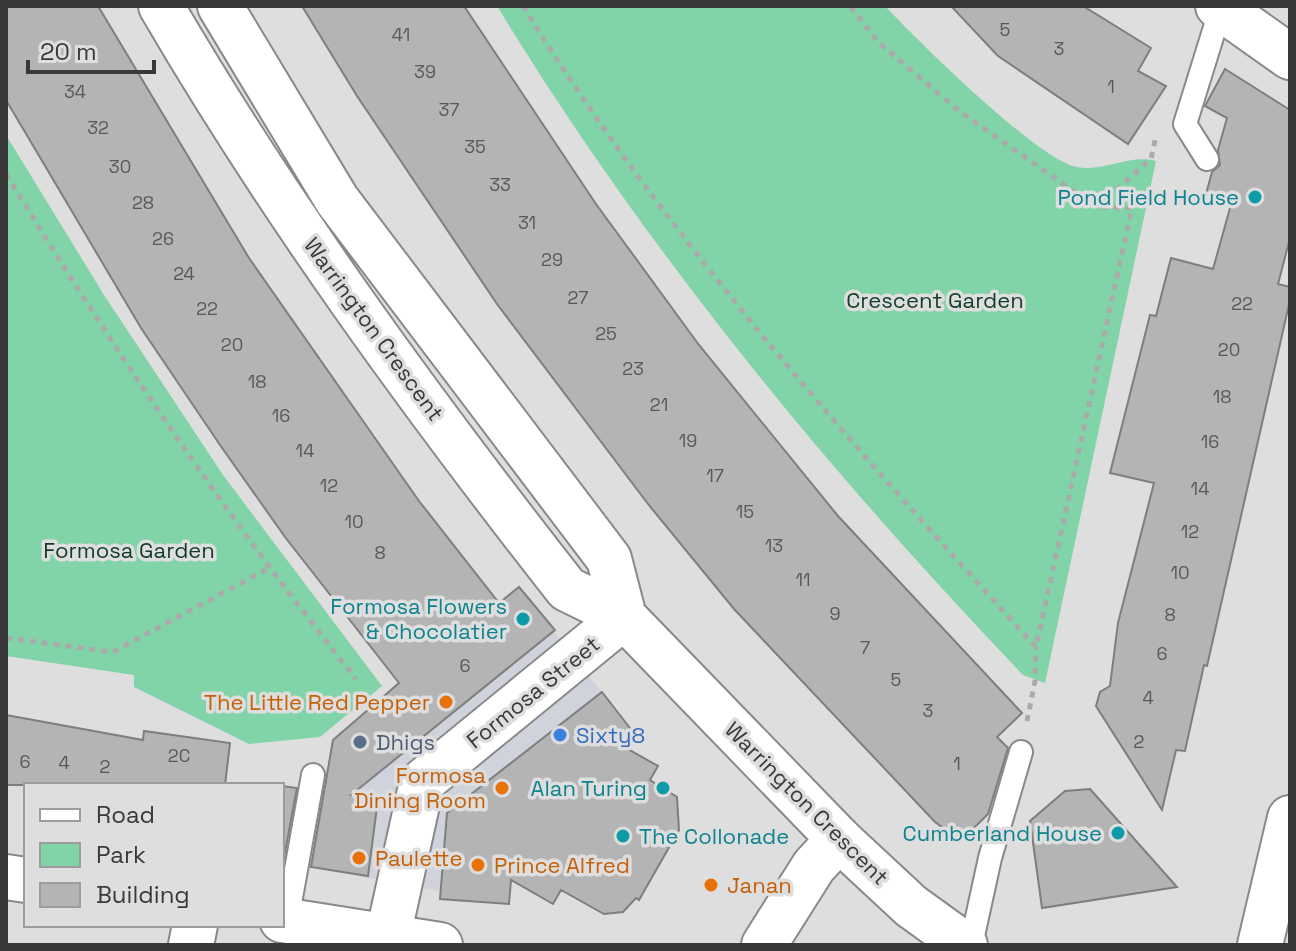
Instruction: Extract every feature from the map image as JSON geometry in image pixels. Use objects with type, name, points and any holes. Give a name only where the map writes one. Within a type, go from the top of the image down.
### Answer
[{"type":"street","name":"Warrington Crescent","points":[[161,6],[221,110],[332,271],[567,589],[624,617],[839,839],[911,906],[968,945]]},
{"type":"street","name":"Warrington Crescent","points":[[220,6],[337,200],[609,559],[624,617]]},
{"type":"street","points":[[1220,7],[1290,57]]},
{"type":"street","name":"Formosa Street","points":[[388,941],[422,782],[624,617]]},
{"type":"street","points":[[1260,945],[1290,818]]},
{"type":"street","points":[[764,945],[814,866],[839,839]]},
{"type":"street","points":[[284,920],[388,941],[440,945]]},
{"type":"lane","points":[[1207,159],[1185,124],[1220,7]]},
{"type":"lane","points":[[968,945],[1021,752]]},
{"type":"lane","points":[[284,920],[313,775]]},
{"type":"path","points":[[523,6],[585,106],[752,324],[1036,647]]},
{"type":"path","points":[[850,6],[879,43],[959,111],[1096,207],[1132,208],[1036,647],[1035,681],[1021,752]]},
{"type":"path","points":[[1096,207],[1151,159],[1157,130]]},
{"type":"path","points":[[6,174],[174,434],[267,569],[356,679]]},
{"type":"path","points":[[6,638],[113,652],[267,569]]},
{"type":"shaded area","points":[[519,587],[633,732],[515,832],[509,904],[310,867],[333,741]]},
{"type":"green space","name":"Crescent Garden","points":[[497,6],[885,6],[978,97],[1035,144],[1059,159],[1087,168],[1146,159],[1156,161],[1045,683],[1023,675],[950,597],[809,437],[742,355],[614,184]]},
{"type":"green space","name":"Formosa Garden","points":[[6,135],[104,295],[223,475],[382,686],[320,737],[249,744],[134,687],[134,675],[6,656]]},
{"type":"building","points":[[6,6],[98,6],[249,258],[419,501],[499,603],[519,587],[555,630],[351,795],[378,799],[368,876],[311,867],[333,740],[399,683],[285,537],[141,328],[6,100]]},
{"type":"building","points":[[302,6],[464,6],[596,204],[699,345],[838,516],[1022,713],[997,737],[1008,748],[988,814],[961,841],[935,822],[734,609],[648,504],[497,304],[357,96]]},
{"type":"building","points":[[951,6],[1083,6],[1151,48],[1138,71],[1166,86],[1128,144],[998,56]]},
{"type":"building","points":[[1225,69],[1290,110],[1290,238],[1278,284],[1290,287],[1290,300],[1207,666],[1204,665],[1185,751],[1176,750],[1162,810],[1096,706],[1100,692],[1110,686],[1118,623],[1154,483],[1110,473],[1150,315],[1156,316],[1171,258],[1213,269],[1232,201],[1206,194],[1212,172],[1220,165],[1218,150],[1227,118],[1205,106]]},
{"type":"building","points":[[602,692],[633,732],[619,744],[658,766],[650,780],[677,797],[679,830],[639,900],[636,898],[623,912],[604,914],[561,890],[553,904],[511,880],[509,904],[440,899],[447,813]]},
{"type":"building","points":[[6,715],[143,740],[144,731],[230,743],[225,783],[6,785]]},
{"type":"building","points":[[284,786],[297,788],[284,858]]},
{"type":"building","points":[[1090,789],[1177,887],[1042,908],[1030,821],[1065,791]]},
{"type":"place","name":"Pond Field House","points":[[1255,197]]},
{"type":"place","name":"Formosa Flowers & Chocolatier","points":[[523,619]]},
{"type":"place","name":"The Little Red Pepper","points":[[446,702]]},
{"type":"place","name":"Sixty8","points":[[560,735]]},
{"type":"place","name":"Dhigs","points":[[360,742]]},
{"type":"place","name":"Formosa Dining Room","points":[[502,788]]},
{"type":"place","name":"Alan Turing","points":[[663,788]]},
{"type":"place","name":"Cumberland House","points":[[1118,833]]},
{"type":"place","name":"The Collonade","points":[[623,836]]},
{"type":"place","name":"Paulette","points":[[359,858]]},
{"type":"place","name":"Prince Alfred","points":[[478,865]]},
{"type":"place","name":"Janan","points":[[711,885]]}]
